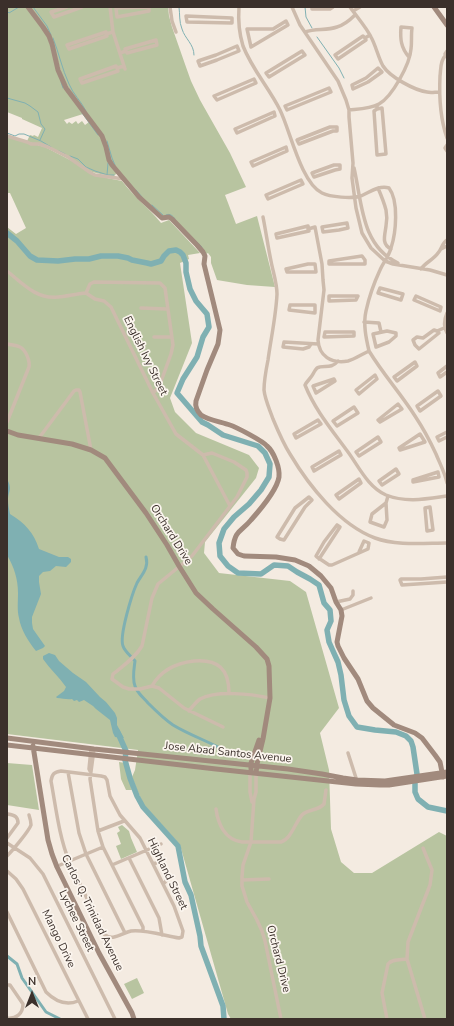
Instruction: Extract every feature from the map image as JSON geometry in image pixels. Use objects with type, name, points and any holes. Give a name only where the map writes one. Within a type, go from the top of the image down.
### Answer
[{"type":"street","points":[[28,7],[49,36],[60,75],[66,88],[100,133],[111,162],[139,197],[162,218],[172,219],[197,245],[205,256],[204,264],[220,330],[218,344],[206,370],[196,401],[197,409],[202,415],[232,425],[267,446],[274,456],[278,468],[279,478],[270,495],[249,522],[237,534],[233,548],[238,554],[244,556],[295,560],[309,566],[321,576],[331,588],[336,602],[341,610],[342,616],[337,642],[338,646],[358,679],[367,701],[373,708],[394,725],[415,733],[422,738],[438,758],[442,775]]},
{"type":"street","points":[[67,7],[51,12],[54,16],[82,7]]},
{"type":"street","points":[[110,7],[114,32],[125,67],[117,68],[116,66],[80,79],[82,83],[118,71],[117,68]]},
{"type":"street","points":[[149,7],[149,11],[117,17],[116,13],[116,8],[149,7]]},
{"type":"street","points":[[170,7],[172,21],[176,32]]},
{"type":"street","points":[[239,7],[239,32],[246,54],[280,111],[302,169],[315,188],[321,193],[342,197],[359,196],[381,186],[385,186],[393,192],[396,218],[391,249],[379,271],[365,312],[364,322],[369,351],[405,403],[413,412],[427,436],[446,475],[447,483]]},
{"type":"street","points":[[292,7],[300,26],[338,80],[346,100],[349,110],[353,163],[364,220],[368,232],[374,244],[387,257],[403,266]]},
{"type":"street","points":[[312,7],[312,10],[330,9],[333,7]]},
{"type":"street","points":[[350,7],[370,35],[384,67],[399,80],[412,87],[426,92],[439,92]]},
{"type":"street","points":[[305,32],[315,29],[338,27],[342,25],[360,7],[361,9],[365,7]]},
{"type":"street","points":[[434,7],[447,25]]},
{"type":"street","points":[[110,13],[116,13]]},
{"type":"street","points":[[232,21],[232,18],[186,16],[187,22],[232,23],[232,21],[239,21]]},
{"type":"street","points":[[286,21],[288,25],[251,47],[249,38],[247,29],[273,29],[286,21]]},
{"type":"street","points":[[349,110],[370,107],[377,107],[382,108],[386,154],[377,155],[374,111],[377,107],[392,92],[409,57],[412,28],[401,28],[400,38],[402,48],[409,57]]},
{"type":"street","points":[[106,34],[107,36],[69,49],[67,45],[106,32],[106,34],[114,32]]},
{"type":"street","points":[[365,38],[363,36],[335,55],[338,58],[366,40],[365,38],[370,35]]},
{"type":"street","points":[[241,39],[249,38]]},
{"type":"street","points":[[120,53],[126,51],[127,53],[157,44],[156,40],[125,49],[126,51]]},
{"type":"street","points":[[238,48],[238,51],[200,66],[198,61],[237,46],[238,48],[243,46]]},
{"type":"street","points":[[255,81],[254,78],[214,96],[217,100],[256,83],[255,81],[267,75],[269,77],[305,55],[302,51],[266,73],[267,75]]},
{"type":"street","points":[[446,55],[442,58],[439,92],[442,123],[447,138]]},
{"type":"street","points":[[380,70],[382,72],[368,82],[354,89],[352,85],[366,78],[378,68],[380,70],[384,67]]},
{"type":"street","points":[[274,114],[274,112],[235,129],[237,133],[275,116],[274,114],[286,108],[286,106],[329,88],[331,92],[287,110],[286,108]]},
{"type":"street","points":[[287,149],[286,147],[251,162],[253,166],[287,151],[287,149],[298,142],[297,140],[330,127],[337,126],[338,131],[333,131],[299,144],[298,142]]},
{"type":"street","points":[[7,136],[31,144],[39,144],[48,147],[68,157],[91,173],[124,179]]},
{"type":"street","points":[[447,145],[445,148],[447,151]]},
{"type":"street","points":[[353,163],[352,178],[356,208],[362,233],[371,248],[385,261],[393,264],[447,275]]},
{"type":"street","points":[[302,182],[301,180],[266,195],[268,199],[303,184],[302,182],[313,175],[312,173],[334,165],[340,165],[340,169],[314,177],[313,175]]},
{"type":"street","points":[[378,188],[387,217],[384,241],[387,247],[391,249]]},
{"type":"street","points":[[263,217],[271,262],[275,275],[277,293],[264,390],[267,404],[290,454],[302,472],[333,510],[344,520],[369,535],[392,542],[447,543]]},
{"type":"street","points":[[316,231],[323,230],[323,232],[348,228],[347,223],[322,227],[323,230]]},
{"type":"street","points":[[308,229],[308,226],[276,234],[277,238],[309,231],[308,229],[315,227],[322,266],[324,290],[318,344],[319,348],[324,355],[330,359],[338,361],[349,360],[369,351]]},
{"type":"street","points":[[421,269],[426,262],[435,257],[441,249],[443,243],[447,240]]},
{"type":"street","points":[[441,249],[447,246]]},
{"type":"street","points":[[316,268],[315,264],[308,264],[286,269],[286,272],[316,272],[316,268],[329,263],[329,261],[362,256],[365,260],[365,264],[329,263]]},
{"type":"street","points":[[7,271],[34,292],[44,296],[57,297],[86,293],[90,284],[94,282],[160,283],[165,288],[173,345],[159,387],[153,393]]},
{"type":"street","points":[[372,289],[380,290],[380,288],[403,294],[402,300],[378,294],[380,290]]},
{"type":"street","name":"English Ivy Street","points":[[86,293],[94,299],[104,301],[111,307],[153,393],[176,434],[203,455],[230,506]]},
{"type":"street","points":[[322,300],[356,300],[358,296],[329,296],[329,299]]},
{"type":"street","points":[[440,309],[440,311],[414,300],[416,296],[441,307],[440,309],[447,313],[444,328],[447,333]]},
{"type":"street","points":[[315,309],[315,313],[289,310],[290,306],[315,306],[315,309],[322,309]]},
{"type":"street","points":[[141,308],[167,309]]},
{"type":"street","points":[[364,322],[379,323],[381,332]]},
{"type":"street","points":[[437,331],[439,332],[419,349],[415,345],[413,340],[416,337],[423,338],[434,330],[437,331],[444,328]]},
{"type":"street","points":[[387,331],[396,333],[396,336],[389,342],[376,347],[373,334],[381,332],[387,331]]},
{"type":"street","points":[[319,334],[324,334],[325,332],[354,332],[354,336],[324,337],[324,334]]},
{"type":"street","points":[[154,337],[172,337]]},
{"type":"street","points":[[310,344],[309,347],[303,349],[283,347],[284,342],[318,344]]},
{"type":"street","points":[[7,344],[22,348],[29,364],[7,422]]},
{"type":"street","points":[[338,361],[336,365],[317,368],[305,384],[311,400],[352,457],[365,478],[374,488],[397,499],[426,499],[447,496]]},
{"type":"street","points":[[391,383],[396,379],[397,381],[417,366],[415,362],[394,377],[396,379]]},
{"type":"street","points":[[447,366],[438,373],[440,377],[447,372]]},
{"type":"street","points":[[376,377],[377,379],[359,394],[356,390],[375,375],[376,377],[383,372]]},
{"type":"street","points":[[334,379],[335,381],[316,393],[315,389],[313,386],[334,379]]},
{"type":"street","points":[[308,392],[315,389]]},
{"type":"street","points":[[39,438],[74,391],[78,390],[80,392],[91,450]]},
{"type":"street","points":[[413,412],[419,409],[420,411],[441,396],[438,392],[417,406],[419,409]]},
{"type":"street","points":[[400,406],[402,408],[380,422],[378,420],[398,404],[400,406],[405,403]]},
{"type":"street","points":[[330,428],[335,424],[337,426],[358,413],[354,407],[333,421],[335,424]]},
{"type":"street","points":[[319,422],[321,424],[296,438],[294,434],[318,420],[319,422],[324,419]]},
{"type":"street","name":"Orchard Drive","points":[[7,431],[18,435],[72,444],[91,450],[105,458],[146,513],[196,593],[256,647],[267,659],[269,666],[270,700],[254,766],[253,773],[256,792],[252,814],[251,842],[243,865],[242,880],[244,895],[257,920],[265,941],[281,1019]]},
{"type":"street","points":[[430,443],[438,439],[437,437],[447,432]]},
{"type":"street","points":[[420,434],[422,438],[425,442],[400,450],[399,448],[420,434]]},
{"type":"street","points":[[422,438],[427,436]]},
{"type":"street","points":[[352,457],[357,454],[356,452],[378,437],[381,442],[359,456],[357,454]]},
{"type":"street","points":[[438,439],[439,441],[447,437]]},
{"type":"street","points":[[340,453],[342,456],[314,472],[312,467],[339,451],[340,453],[346,449]]},
{"type":"street","points":[[203,455],[212,453],[234,462],[246,470],[247,477],[237,497],[192,556],[162,580],[155,590],[142,646],[131,660],[113,674],[112,679],[123,688],[140,690],[152,686],[159,688],[184,708],[223,727]]},
{"type":"street","points":[[374,488],[380,483],[379,481],[396,469],[399,474],[382,485],[380,483]]},
{"type":"street","points":[[438,475],[439,477],[413,482],[413,480],[438,472],[438,475],[446,475]]},
{"type":"street","points":[[360,481],[361,483],[339,499],[336,495],[359,479],[360,481],[365,478]]},
{"type":"street","points":[[311,498],[312,500],[305,507],[284,540],[280,539],[277,536],[295,508],[318,492]]},
{"type":"street","points":[[386,503],[372,514],[370,522],[384,527],[387,520],[386,503],[388,496]]},
{"type":"street","points":[[426,499],[428,508],[430,508],[433,530],[428,530],[425,508],[428,508]]},
{"type":"street","points":[[344,520],[324,542],[316,556],[319,559],[329,565],[332,565],[368,549],[369,543],[367,542],[369,535]]},
{"type":"street","points":[[359,552],[364,541],[367,542]]},
{"type":"street","points":[[447,577],[400,580],[402,585],[447,582]]},
{"type":"street","points":[[336,602],[350,599],[353,595],[353,591]]},
{"type":"street","points":[[341,610],[370,598]]},
{"type":"street","points":[[152,686],[156,679],[170,668],[188,662],[203,660],[219,666],[225,673],[229,685],[229,693]]},
{"type":"street","points":[[189,711],[202,698],[229,693],[270,700]]},
{"type":"street","name":"Jose Abad Santos Avenue","points":[[7,738],[34,741],[92,752]]},
{"type":"street","name":"Carlos Q. Trinidad Avenue","points":[[34,741],[33,748],[48,840],[52,854],[93,940],[134,1019]]},
{"type":"street","name":"Jose Abad Santos Avenue","points":[[7,744],[33,748],[254,766],[322,774],[356,782]]},
{"type":"street","points":[[92,752],[89,769],[98,831],[103,847],[143,927],[143,931]]},
{"type":"street","points":[[348,753],[356,782]]},
{"type":"street","name":"Jose Abad Santos Avenue","points":[[130,756],[253,773],[380,785],[442,775]]},
{"type":"street","points":[[90,773],[61,771],[53,774],[51,781],[65,850],[69,861],[103,931],[107,936],[114,938],[136,930],[162,935],[159,918],[129,858]]},
{"type":"street","points":[[68,772],[79,832],[86,854],[125,933]]},
{"type":"street","name":"Highland Street","points":[[90,773],[105,777],[107,780],[113,804],[124,821],[140,838],[174,906],[183,931],[182,937],[179,938],[162,935]]},
{"type":"street","points":[[216,809],[218,819],[227,836],[236,842],[284,841],[304,813],[320,808],[324,804],[326,790]]},
{"type":"street","points":[[7,815],[15,816],[18,823],[7,838]]},
{"type":"street","points":[[7,856],[30,827],[31,822],[29,815]]},
{"type":"street","points":[[98,831],[124,821]]},
{"type":"street","name":"Lychee Street","points":[[7,843],[30,858],[43,874],[115,1019]]},
{"type":"street","points":[[112,865],[161,844]]},
{"type":"street","points":[[60,865],[103,847]]},
{"type":"street","points":[[423,848],[432,870],[430,885],[408,942],[407,959],[425,1019]]},
{"type":"street","points":[[153,864],[159,862],[166,869],[168,876],[167,880],[163,884]]},
{"type":"street","name":"Mango Drive","points":[[7,871],[24,889],[88,1019]]},
{"type":"street","points":[[242,880],[269,879]]},
{"type":"street","points":[[7,912],[46,992],[57,1001],[73,1003],[78,1001]]},
{"type":"street","points":[[387,1019],[382,993],[388,964],[394,960],[407,959]]},
{"type":"street","points":[[7,985],[10,985],[24,1004],[24,1007],[19,1016],[15,1018],[7,1018]]},
{"type":"green space","points":[[7,7],[27,7],[47,34],[57,70],[83,114],[64,120],[67,124],[69,122],[72,124],[76,121],[78,124],[82,121],[85,125],[89,122],[101,137],[117,173],[113,177],[92,172],[46,145],[27,141],[30,135],[38,137],[42,128],[7,112]]},
{"type":"green space","points":[[29,7],[168,7],[172,27],[191,81],[230,153],[246,187],[225,195],[236,224],[257,216],[275,287],[247,285],[217,280],[211,263],[211,257],[208,253],[206,254],[171,216],[164,217],[141,198],[111,161],[108,148],[63,79],[54,48]]},
{"type":"green space","points":[[7,137],[45,147],[72,161],[87,171],[107,178],[122,181],[161,223],[169,220],[200,253],[188,255],[189,259],[180,263],[192,343],[170,398],[175,412],[196,433],[249,455],[259,468],[256,478],[205,542],[204,553],[219,573],[290,581],[306,592],[339,708],[320,733],[329,770],[331,829],[341,862],[354,873],[372,873],[439,832],[447,836],[447,1019],[231,1019],[228,1014],[180,845],[144,805],[132,777],[135,770],[138,750],[7,734],[7,227],[16,234],[26,228],[10,193],[7,193]]},
{"type":"green space","points":[[119,762],[125,763],[132,790],[126,790],[121,779]]},
{"type":"green space","points":[[7,763],[32,765],[39,810],[7,805]]},
{"type":"green space","points":[[122,825],[129,831],[137,852],[121,859],[116,846],[121,844],[117,833],[120,831],[118,827]]},
{"type":"green space","points":[[137,978],[144,993],[132,999],[124,984]]},
{"type":"water","points":[[7,479],[10,488],[8,505],[10,514],[28,529],[39,549],[59,557],[68,557],[71,559],[71,562],[66,567],[56,566],[50,571],[43,572],[39,576],[41,594],[32,617],[32,623],[33,629],[45,646],[36,651],[21,627],[18,612],[18,588],[14,569],[7,555]]},
{"type":"water","points":[[49,653],[55,655],[59,661],[86,682],[106,702],[115,713],[117,725],[124,738],[115,737],[110,720],[84,700],[79,702],[77,700],[74,701],[72,699],[56,697],[64,691],[66,687],[43,659],[43,656]]},
{"type":"waterway","points":[[7,11],[9,13],[19,7]]},
{"type":"waterway","points":[[33,7],[47,26],[51,35]]},
{"type":"waterway","points":[[179,7],[183,33],[193,48],[194,55]]},
{"type":"waterway","points":[[305,7],[306,17],[312,28]]},
{"type":"waterway","points":[[317,37],[339,68],[344,78]]},
{"type":"waterway","points":[[53,38],[64,73],[73,91],[86,111]]},
{"type":"waterway","points":[[61,82],[63,88]]},
{"type":"waterway","points":[[7,98],[25,103],[38,112],[41,124],[45,129],[40,140]]},
{"type":"waterway","points":[[82,113],[98,135]]},
{"type":"waterway","points":[[7,133],[15,136],[24,134],[51,147]]},
{"type":"waterway","points":[[107,141],[115,165]]},
{"type":"waterway","points":[[59,151],[65,154]]},
{"type":"waterway","points":[[70,156],[78,159],[86,167],[95,171],[108,175],[114,175]]},
{"type":"waterway","points":[[107,175],[108,163]]},
{"type":"waterway","points":[[136,190],[142,197]]},
{"type":"waterway","points":[[152,205],[163,215]]},
{"type":"waterway","points":[[166,215],[170,215],[175,219]]},
{"type":"waterway","points":[[7,233],[17,241],[30,256],[37,260],[58,261],[89,259],[101,256],[118,256],[151,264],[161,261],[169,251],[176,250],[183,255],[186,263],[186,272],[190,289],[196,301],[207,314],[209,327],[203,337],[197,357],[183,379],[177,393],[202,422],[223,435],[258,446],[265,453],[270,464],[269,477],[261,490],[224,529],[219,543],[220,556],[228,566],[238,573],[261,574],[274,565],[288,566],[319,585],[324,603],[330,610],[331,621],[327,630],[329,642],[338,662],[344,700],[349,716],[357,727],[396,732],[406,736],[411,741],[413,747],[417,774],[415,792],[418,799],[428,807],[447,811]]},
{"type":"waterway","points":[[194,239],[202,247]]},
{"type":"waterway","points":[[146,557],[146,568],[137,583],[129,605],[122,641],[124,648],[135,661],[133,677],[136,688],[140,695],[163,718],[173,725],[229,753]]},
{"type":"waterway","points":[[117,731],[126,751],[125,760],[137,796],[143,807],[178,846],[185,882],[191,895],[201,946],[223,1006],[224,1019]]},
{"type":"waterway","points":[[7,956],[17,964],[22,978],[46,1012],[60,1019]]}]
